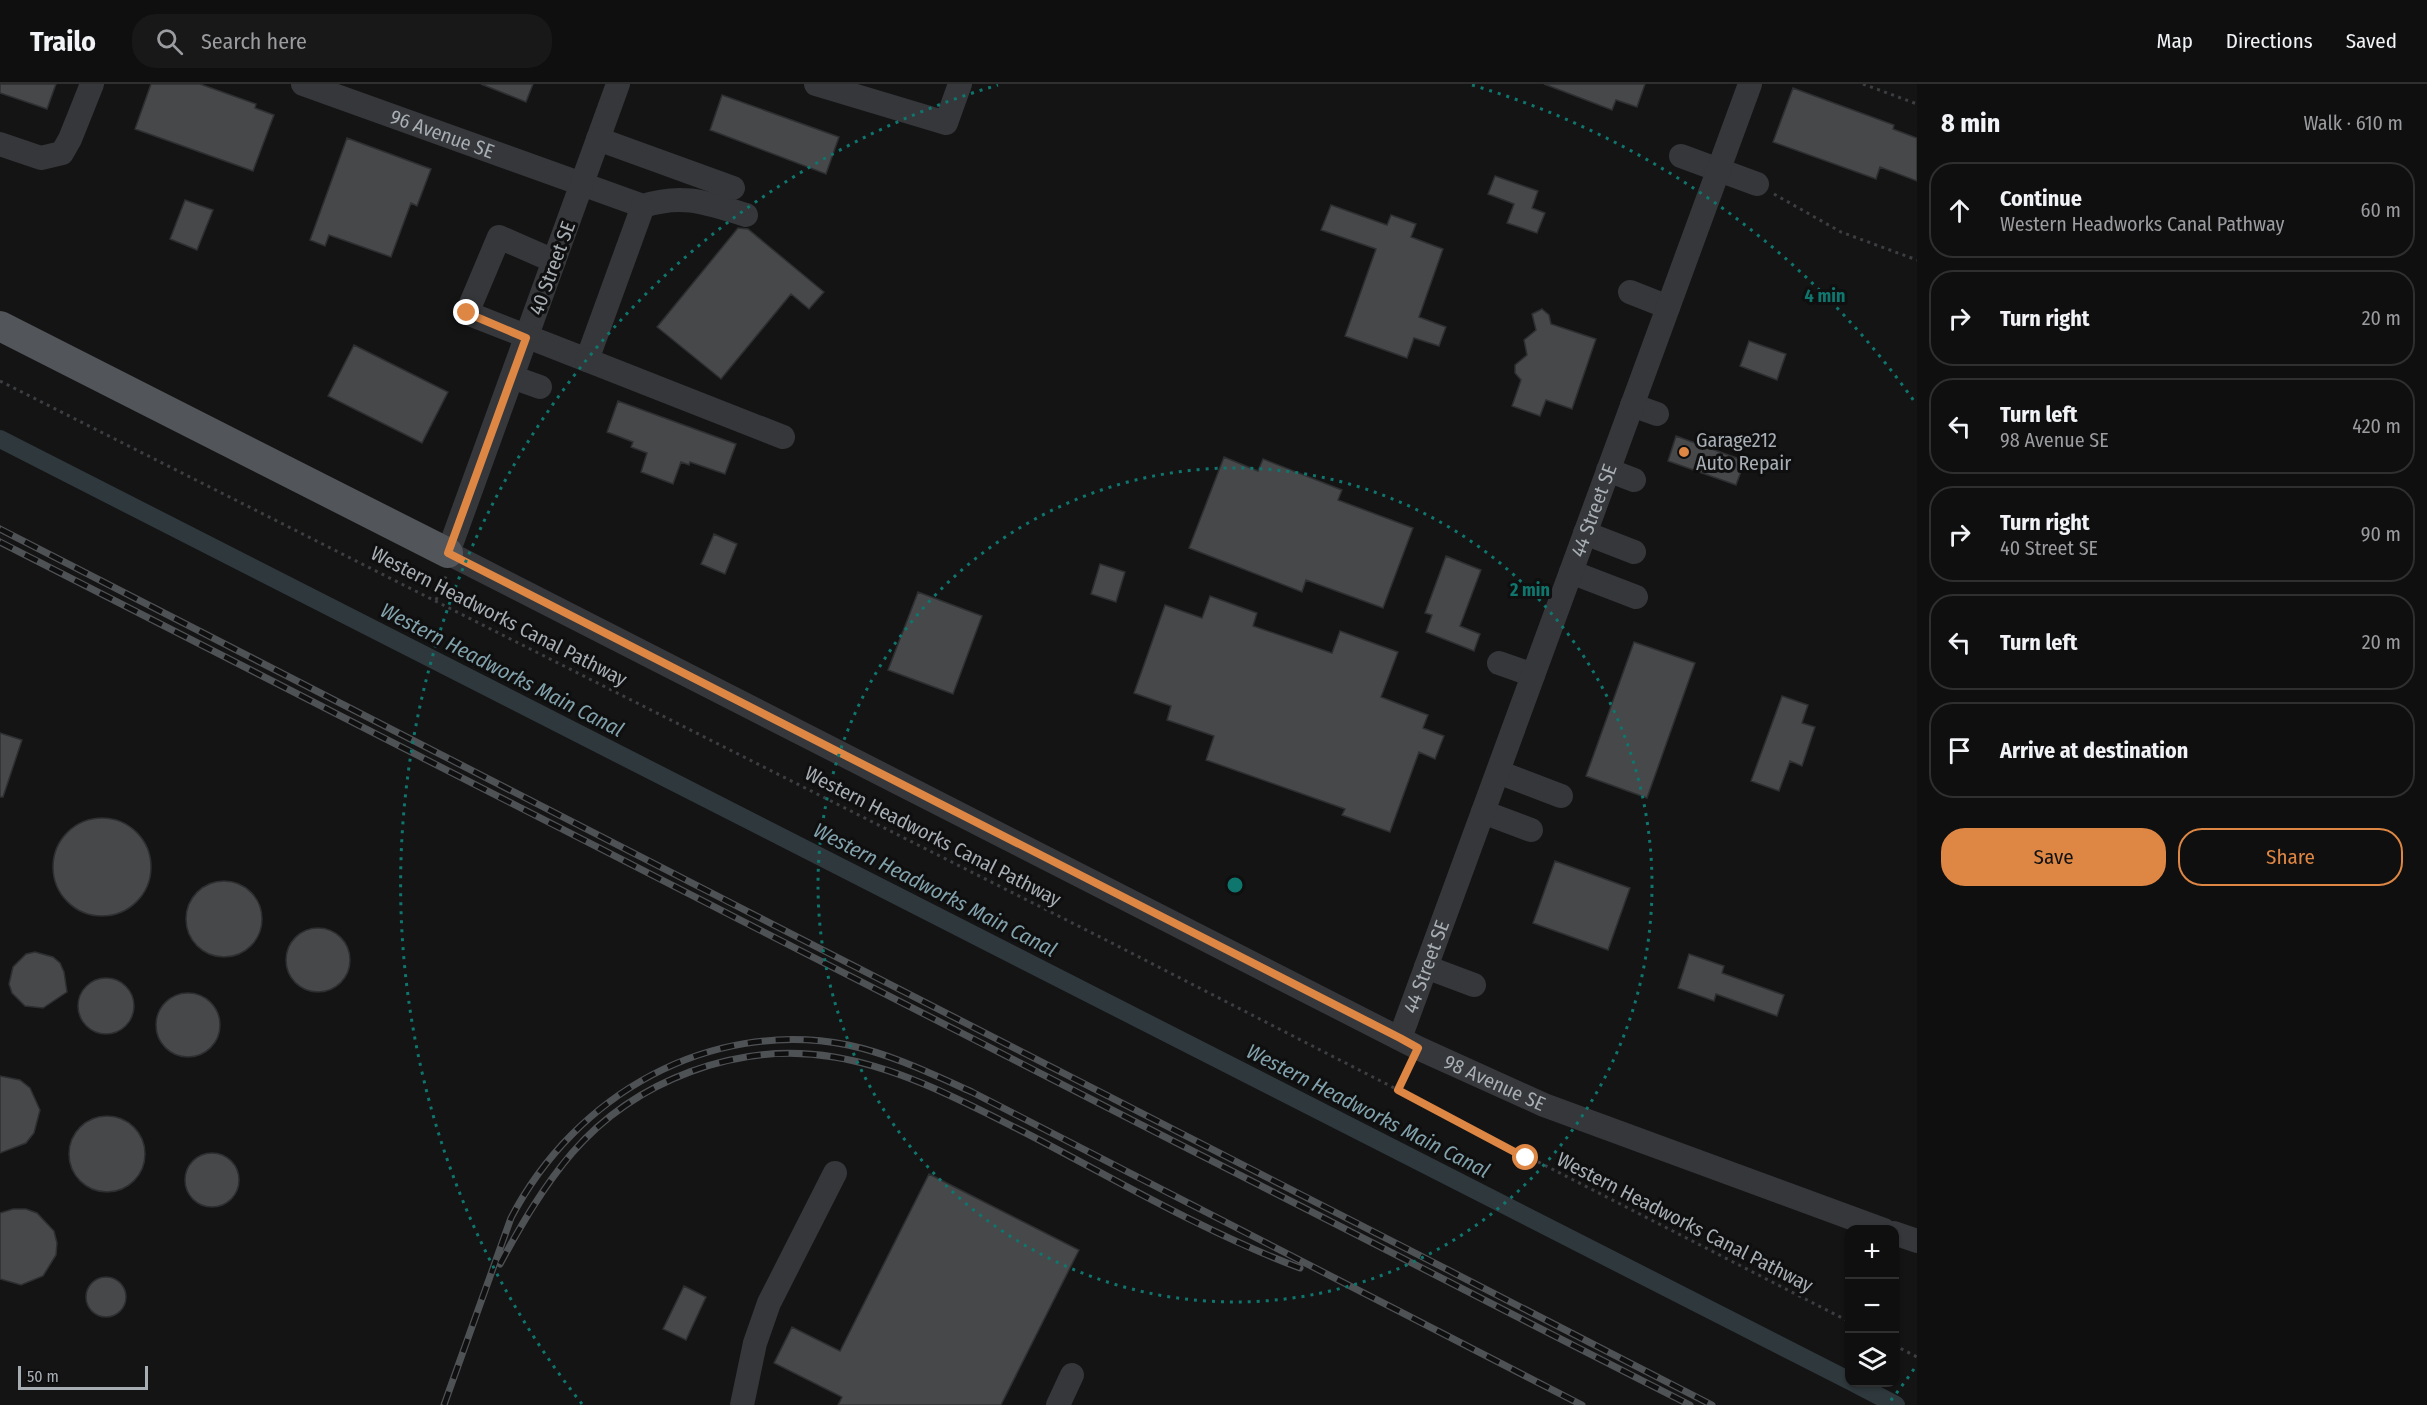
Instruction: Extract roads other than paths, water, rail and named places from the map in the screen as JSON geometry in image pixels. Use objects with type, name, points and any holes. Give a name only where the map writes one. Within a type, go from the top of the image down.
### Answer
[{"type":"main road","points":[[0,326],[448,553]]},
{"type":"street","points":[[0,144],[41,158],[62,153],[92,84]]},
{"type":"street","name":"96 Avenue SE","points":[[303,84],[643,206]]},
{"type":"street","name":"40 Street SE","points":[[448,553],[618,84]]},
{"type":"street","points":[[816,84],[946,123],[960,84]]},
{"type":"street","name":"44 Street SE","points":[[1409,1043],[1426,967],[1750,84]]},
{"type":"street","points":[[598,140],[733,188]]},
{"type":"street","points":[[1681,156],[1756,184]]},
{"type":"street","points":[[587,360],[643,206],[668,200],[693,199],[747,215]]},
{"type":"street","points":[[554,261],[499,237],[467,313],[783,437]]},
{"type":"street","points":[[1630,292],[1668,307]]},
{"type":"street","points":[[512,377],[540,387]]},
{"type":"street","points":[[1632,405],[1657,414]]},
{"type":"street","points":[[1608,470],[1634,480]]},
{"type":"street","points":[[1585,534],[1634,552]]},
{"type":"street","name":"98 Avenue SE","points":[[448,553],[1409,1043],[1544,1105],[1870,1225]]},
{"type":"street","points":[[1571,572],[1636,597]]},
{"type":"street","points":[[1499,663],[1533,675]]},
{"type":"street","points":[[1498,772],[1561,796]]},
{"type":"street","points":[[1483,812],[1532,830]]},
{"type":"street","points":[[1426,967],[1474,985]]},
{"type":"street","points":[[742,1405],[755,1343],[769,1303],[835,1173]]},
{"type":"street","points":[[1899,1235],[1917,1242]]},
{"type":"street","points":[[1058,1405],[1072,1375]]},
{"type":"waterway","name":"Western Headworks Main Canal","points":[[0,439],[1845,1378]]},
{"type":"waterway","name":"Western Headworks Main Canal","points":[[1862,1387],[1896,1405]]},
{"type":"railway","points":[[0,529],[1712,1405]]},
{"type":"railway","points":[[0,542],[1690,1405]]},
{"type":"railway","points":[[444,1405],[511,1218],[538,1174],[571,1135],[609,1102],[651,1075],[697,1055],[746,1043],[796,1040],[848,1045],[864,1049],[911,1065],[972,1092],[1582,1405]]},
{"type":"railway","points":[[500,1264],[533,1207],[561,1166],[597,1127],[626,1105],[657,1086],[726,1061],[761,1055],[798,1054],[859,1062],[931,1087],[1022,1131],[1159,1204],[1264,1254],[1300,1268]]},
{"type":"place","name":"Garage212 Auto Repair","points":[[1684,452]]}]
